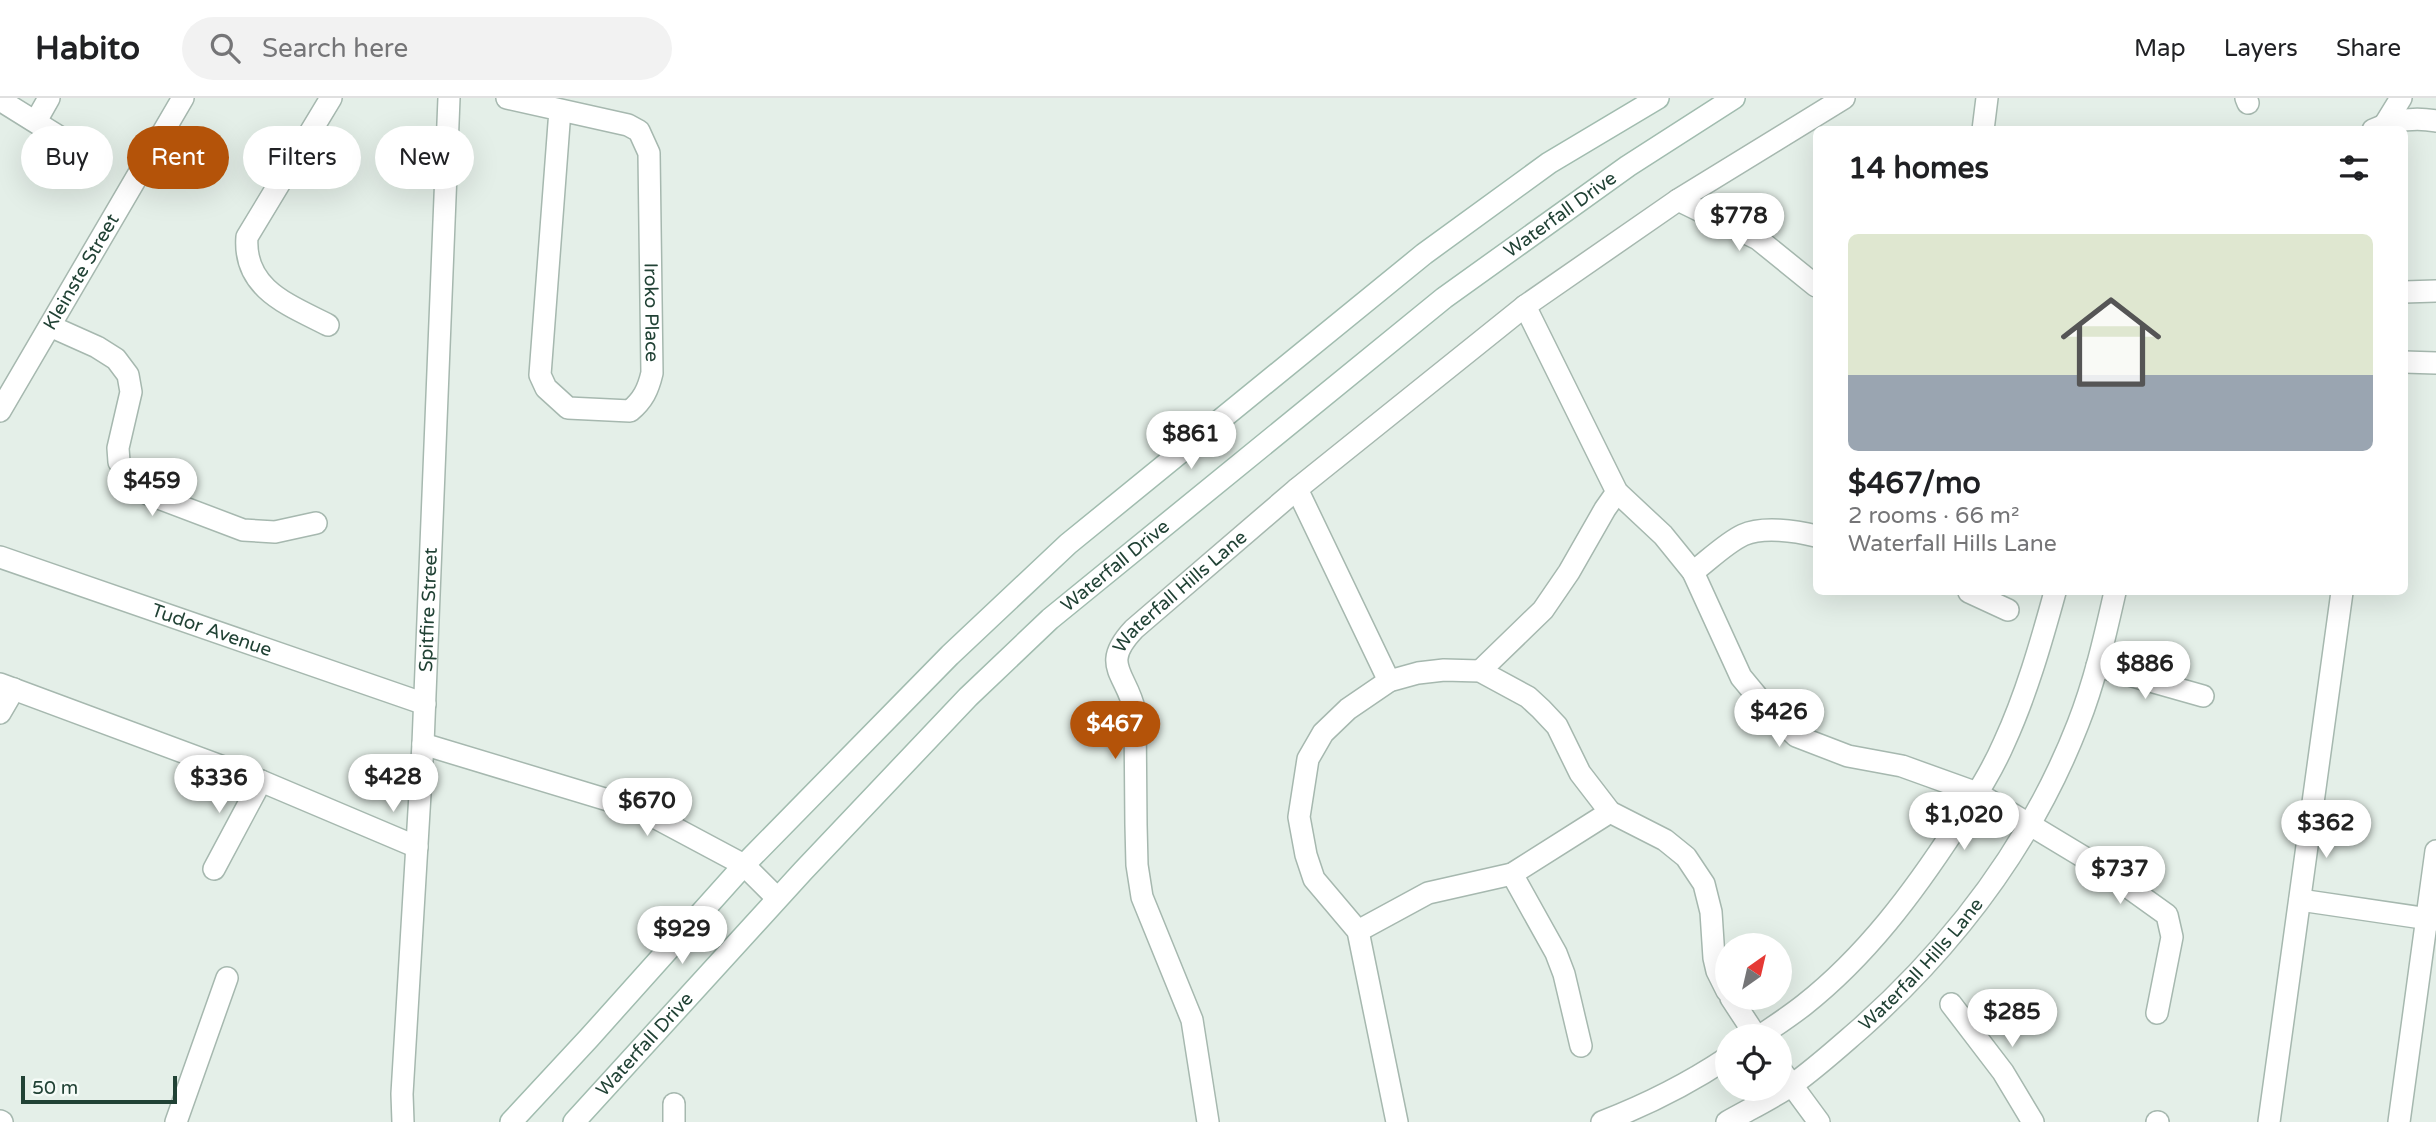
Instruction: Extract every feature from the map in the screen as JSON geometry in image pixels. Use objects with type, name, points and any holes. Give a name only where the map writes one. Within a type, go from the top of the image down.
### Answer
[{"type":"street","points":[[36,121],[49,98]]},
{"type":"street","name":"Kleinste Street","points":[[0,411],[184,98]]},
{"type":"street","points":[[328,326],[277,298],[260,284],[250,268],[246,253],[247,237],[331,98]]},
{"type":"street","name":"Spitfire Street","points":[[403,1122],[425,704],[449,98]]},
{"type":"street","name":"Iroko Place","points":[[507,98],[628,125],[639,131],[649,153],[652,373],[649,388],[641,402],[630,411],[568,408],[546,388],[540,375],[560,110]]},
{"type":"street","points":[[511,1122],[744,866],[950,655],[1068,544],[1424,254],[1549,163],[1658,98]]},
{"type":"street","name":"Waterfall Drive","points":[[574,1122],[777,898],[968,697],[1049,619],[1444,298],[1628,166],[1734,98]]},
{"type":"street","name":"Waterfall Hills Lane","points":[[1208,1122],[1192,1020],[1142,897],[1136,825],[1135,712],[1132,697],[1117,669],[1116,655],[1122,641],[1297,489],[1525,306],[1678,201],[1844,98]]},
{"type":"street","points":[[1984,126],[1987,98]]},
{"type":"street","points":[[2380,126],[2401,98]]},
{"type":"street","points":[[0,100],[44,126]]},
{"type":"street","points":[[2384,126],[2411,120],[2436,121]]},
{"type":"street","points":[[1678,201],[1758,239],[1813,284]]},
{"type":"street","points":[[2408,292],[2436,291]]},
{"type":"street","points":[[1525,306],[1617,492],[1663,535],[1693,572],[1741,677],[1765,706],[1796,736],[1848,757],[1902,766],[1977,793],[2100,867],[2167,915],[2172,937],[2157,1013]]},
{"type":"street","points":[[50,326],[97,347],[116,359],[128,375],[131,392],[118,448],[119,461],[134,484],[148,494],[243,530],[275,532],[317,523]]},
{"type":"street","points":[[2408,362],[2436,363]]},
{"type":"street","points":[[1297,489],[1389,681]]},
{"type":"street","points":[[1480,671],[1543,610],[1617,492]]},
{"type":"street","points":[[1693,572],[1741,536],[1752,532],[1813,532]]},
{"type":"street","name":"Tudor Avenue","points":[[0,558],[425,704]]},
{"type":"street","points":[[1976,595],[2008,610]]},
{"type":"street","points":[[1776,1024],[1804,1006],[1840,974],[1885,926],[1916,886],[1977,793],[2004,744],[2020,703],[2039,651],[2054,595]]},
{"type":"street","name":"Waterfall Hills Lane","points":[[1792,1074],[1830,1055],[1898,995],[1935,957],[1991,886],[2030,823],[2074,735],[2097,666],[2114,595]]},
{"type":"street","points":[[2269,1122],[2342,595]]},
{"type":"street","points":[[2097,666],[2203,696]]},
{"type":"street","points":[[1397,1122],[1358,930],[1314,879],[1306,855],[1299,817],[1308,759],[1323,733],[1368,694],[1389,681],[1418,673],[1444,670],[1480,671],[1528,697],[1557,726],[1580,773],[1610,812],[1665,840],[1686,857],[1704,884],[1711,912],[1715,962]]},
{"type":"street","points":[[0,713],[7,687],[261,781],[417,846]]},
{"type":"street","points":[[423,744],[641,810],[744,866],[777,898]]},
{"type":"street","points":[[214,869],[261,781]]},
{"type":"street","points":[[1358,930],[1428,893],[1512,874],[1610,812]]},
{"type":"street","points":[[2399,1122],[2431,919],[2436,851]]},
{"type":"street","points":[[1512,874],[1560,964],[1570,992],[1581,1046]]},
{"type":"street","points":[[2300,900],[2431,919]]},
{"type":"street","points":[[176,1122],[227,978]]},
{"type":"street","points":[[1951,1004],[2003,1072],[2033,1122]]},
{"type":"street","points":[[1602,1122],[1639,1108],[1715,1067]]},
{"type":"street","points":[[1792,1085],[1819,1122]]},
{"type":"street","name":"Waterfall Hills Lane","points":[[1727,1122],[1755,1101]]}]
